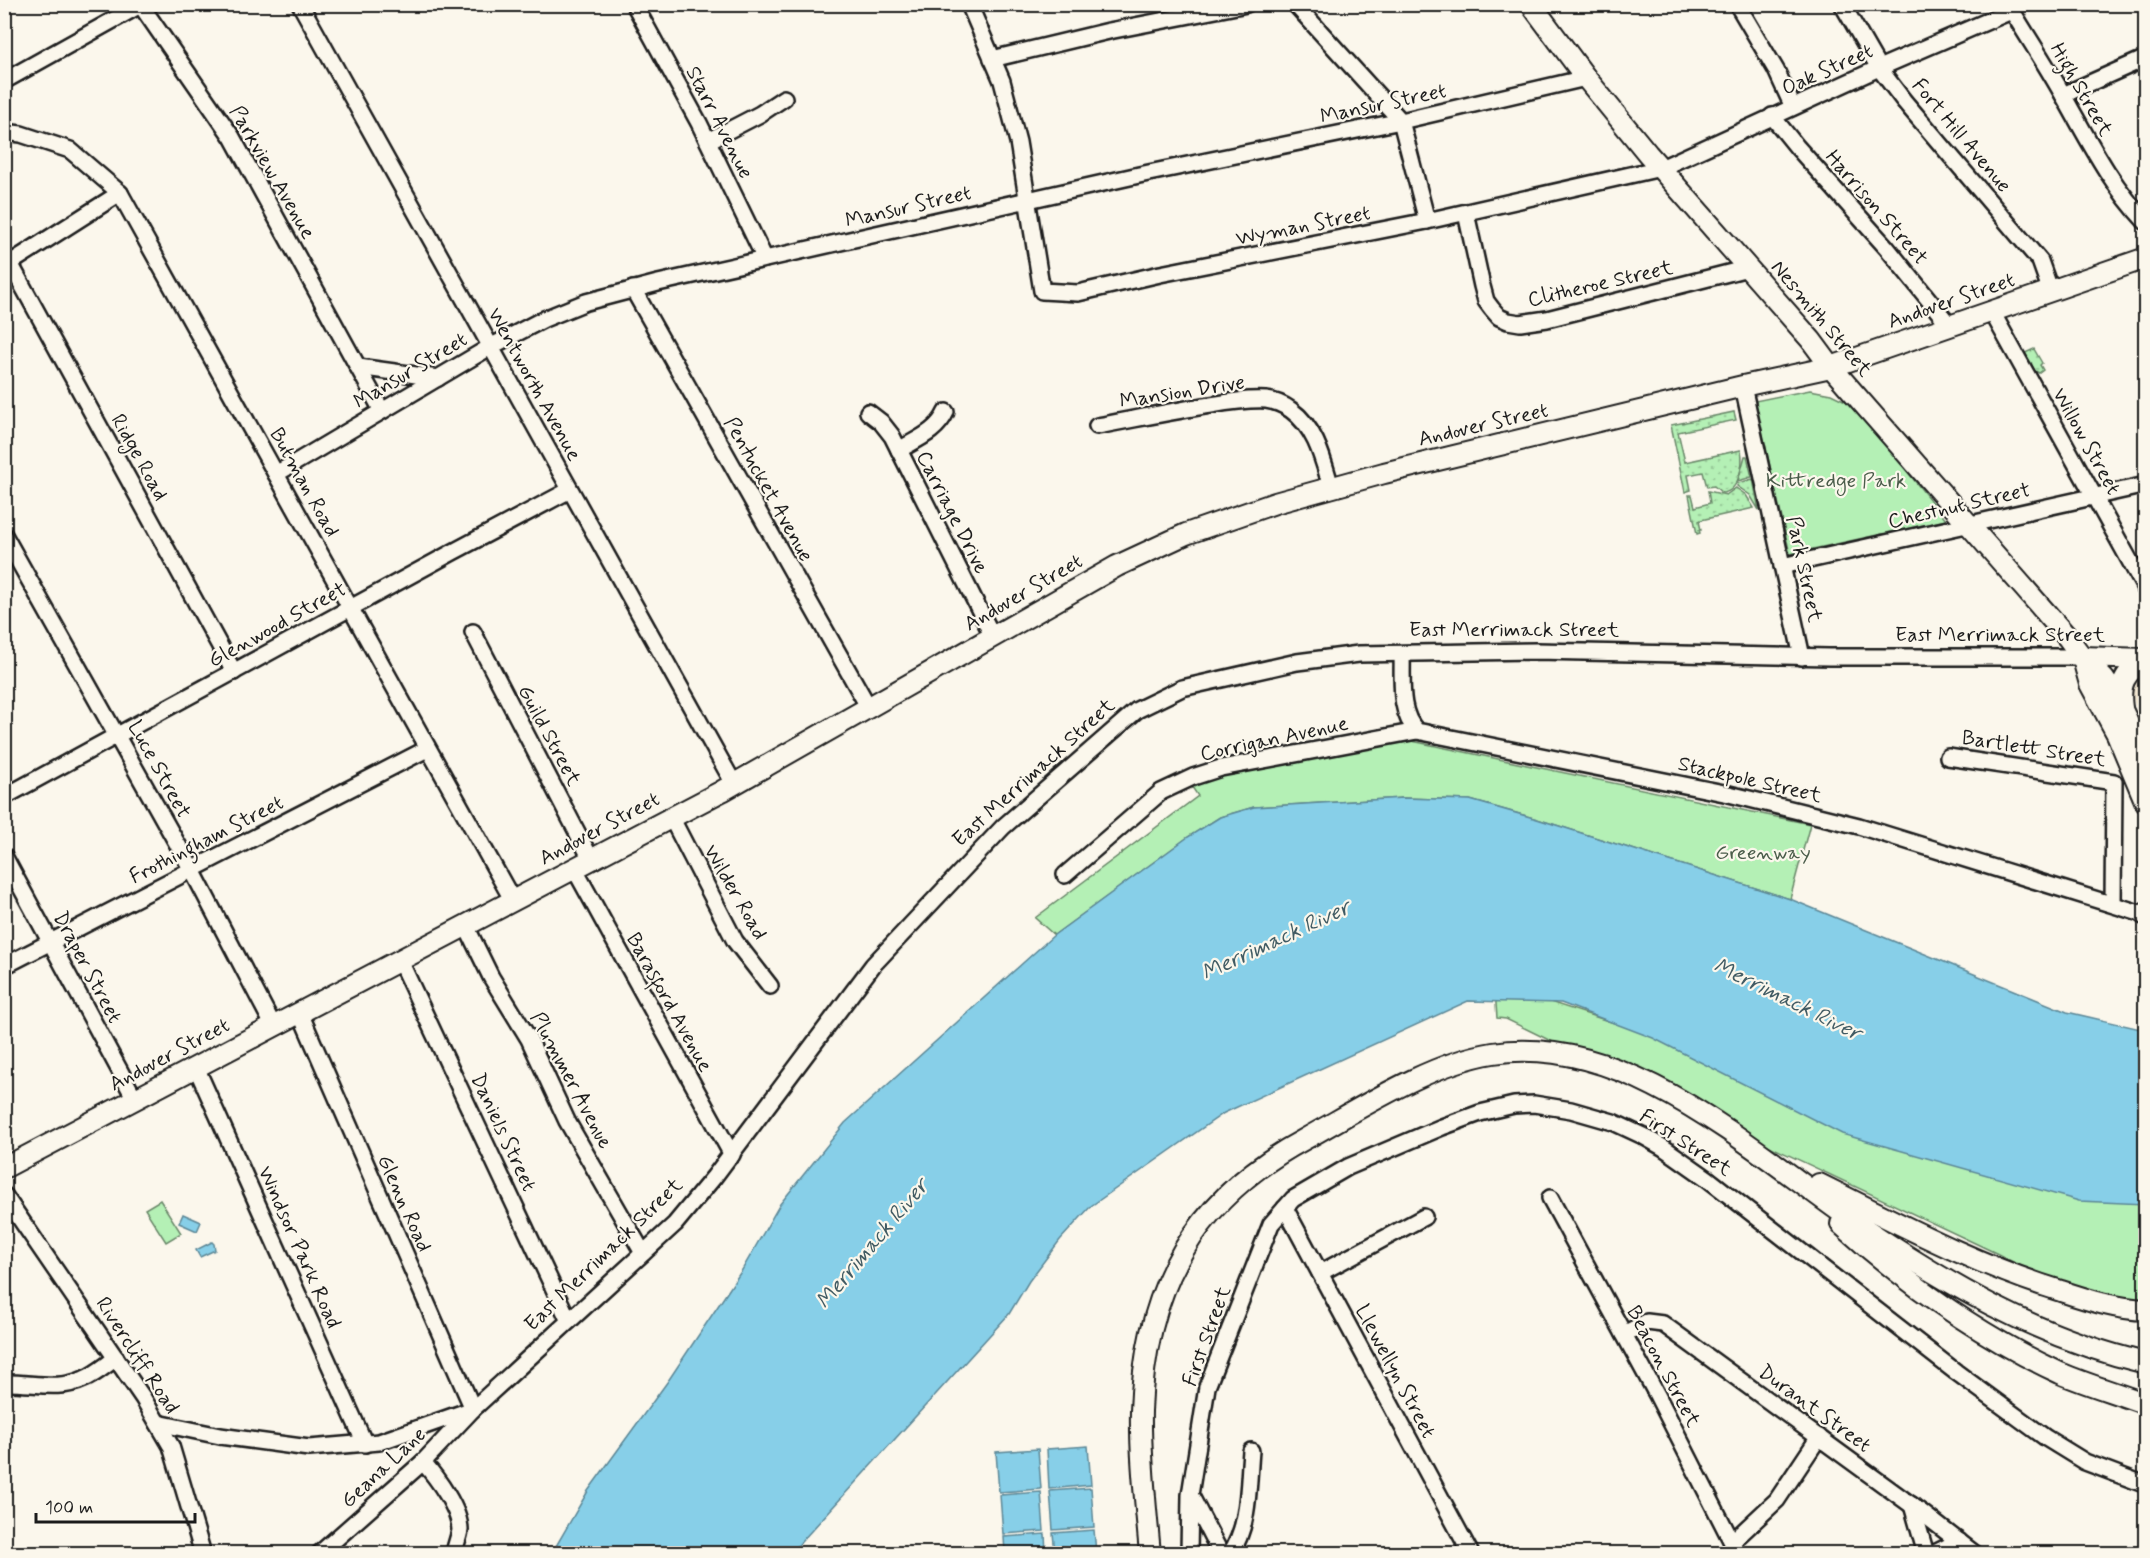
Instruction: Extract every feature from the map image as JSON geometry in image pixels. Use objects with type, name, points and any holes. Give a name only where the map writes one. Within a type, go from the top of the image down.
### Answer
[{"type":"main road","name":"Nesmith Street","points":[[1531,4],[1586,78],[1661,168],[2082,657],[2104,679],[2123,711],[2145,760]]},
{"type":"main road","name":"Andover Street","points":[[4,1167],[734,784],[1117,566],[1162,544],[1247,513],[1331,487],[1743,386],[1831,367],[2145,258]]},
{"type":"main road","name":"Nesmith Street","points":[[2082,657],[2090,684],[2117,734],[2145,803]]},
{"type":"main road","name":"East Merrimack Street","points":[[2082,657],[2145,660]]},
{"type":"main road","points":[[2123,711],[2120,695],[2124,678],[2145,660]]},
{"type":"main road","points":[[1150,1554],[1141,1413],[1145,1363],[1156,1312],[1182,1251],[1206,1217],[1247,1175],[1284,1150],[1415,1079],[1453,1063],[1494,1053],[1539,1051],[1560,1053],[1600,1063],[1636,1078],[1683,1103],[1773,1161],[1857,1209],[1966,1279],[2005,1301],[2060,1325],[2145,1350]]},
{"type":"main road","points":[[1773,1161],[1989,1266],[2088,1300],[2127,1309],[2145,1310]]},
{"type":"main road","points":[[1773,1161],[1852,1220],[1984,1302],[2022,1322],[2063,1339],[2145,1363]]},
{"type":"main road","points":[[1773,1161],[1870,1249],[1958,1315],[2018,1352],[2061,1373],[2145,1404]]},
{"type":"street","name":"Wentworth Avenue","points":[[300,4],[734,784]]},
{"type":"street","name":"Starr Avenue","points":[[634,4],[708,141],[765,259]]},
{"type":"street","points":[[969,4],[1002,81],[1018,142],[1027,200]]},
{"type":"street","points":[[992,59],[1109,31],[1246,4]]},
{"type":"street","points":[[1295,4],[1401,121],[1427,221]]},
{"type":"street","points":[[1737,4],[1776,70],[1792,107]]},
{"type":"street","name":"Fort Hill Avenue","points":[[1842,4],[1879,68],[1928,130],[2040,261],[2051,292]]},
{"type":"street","points":[[4,81],[141,5]]},
{"type":"street","name":"Parkview Avenue","points":[[141,5],[232,137],[382,411]]},
{"type":"street","name":"Oak Street","points":[[1661,168],[2010,8]]},
{"type":"street","name":"High Street","points":[[2010,8],[2063,94],[2102,165],[2145,222]]},
{"type":"street","points":[[2063,94],[2145,58]]},
{"type":"street","name":"Mansur Street","points":[[276,474],[490,346],[544,319],[586,302],[1027,200],[1401,121],[1586,78]]},
{"type":"street","points":[[708,141],[760,114],[784,98]]},
{"type":"street","name":"Harrison Street","points":[[1772,116],[1887,248],[1950,326]]},
{"type":"street","name":"Butman Road","points":[[4,120],[9,132],[70,150],[120,193],[513,901]]},
{"type":"street","name":"Wyman Street","points":[[1027,200],[1042,291],[1078,293],[1466,213],[1661,168]]},
{"type":"street","points":[[7,265],[120,193]]},
{"type":"street","name":"Clitheroe Street","points":[[1466,213],[1486,301],[1500,317],[1508,321],[1520,323],[1539,321],[1748,268]]},
{"type":"street","name":"Ridge Road","points":[[7,265],[234,672]]},
{"type":"street","name":"Pentucket Avenue","points":[[633,290],[869,708]]},
{"type":"street","name":"Willow Street","points":[[1992,312],[2145,590]]},
{"type":"street","points":[[358,367],[438,378]]},
{"type":"street","name":"Park Street","points":[[1743,386],[1802,657]]},
{"type":"street","name":"Mansion Drive","points":[[1097,426],[1189,408],[1248,400],[1267,400],[1280,404],[1301,419],[1320,449],[1331,487]]},
{"type":"street","name":"Carriage Drive","points":[[868,411],[881,422],[899,450],[993,637]]},
{"type":"street","points":[[899,450],[934,430],[941,423],[946,412]]},
{"type":"street","name":"Chestnut Street","points":[[1782,566],[2145,485]]},
{"type":"street","name":"Glenwood Street","points":[[4,797],[570,490]]},
{"type":"street","name":"Luce Street","points":[[4,536],[192,870],[274,1027]]},
{"type":"street","name":"Guild Street","points":[[472,632],[582,864]]},
{"type":"street","name":"East Merrimack Street","points":[[158,1424],[220,1436],[309,1448],[379,1442],[473,1409],[675,1224],[732,1155],[873,965],[1003,827],[1138,710],[1182,688],[1244,673],[1359,654],[1536,651],[1802,657],[2082,657]]},
{"type":"street","points":[[1402,654],[1404,707],[1412,726],[1417,731]]},
{"type":"street","name":"Corrigan Avenue","points":[[1065,875],[1161,792],[1192,777],[1221,768],[1417,731]]},
{"type":"street","name":"Stackpole Street","points":[[1417,731],[1765,803],[1859,826],[2145,914]]},
{"type":"street","name":"Frothingham Street","points":[[4,966],[427,749]]},
{"type":"street","name":"Bartlett Street","points":[[1948,757],[2114,782],[2113,904]]},
{"type":"street","name":"Wilder Road","points":[[670,818],[735,941],[770,986]]},
{"type":"street","name":"Draper Street","points":[[4,856],[135,1099]]},
{"type":"street","name":"Barasford Avenue","points":[[582,864],[732,1155]]},
{"type":"street","name":"Plummer Avenue","points":[[466,926],[491,977],[529,1039],[567,1121],[643,1254]]},
{"type":"street","name":"Daniels Street","points":[[400,961],[569,1321]]},
{"type":"street","name":"Glenn Road","points":[[300,1013],[473,1409]]},
{"type":"street","name":"Windsor Park Road","points":[[196,1067],[364,1444]]},
{"type":"street","name":"First Street","points":[[1189,1554],[1190,1495],[1207,1387],[1271,1224],[1293,1199],[1348,1167],[1480,1113],[1514,1105],[1534,1104],[1571,1110],[1613,1122],[1643,1136],[1700,1173],[1947,1366],[2046,1438],[2085,1462],[2145,1485]]},
{"type":"street","name":"Rivercliff Road","points":[[4,1195],[116,1358],[171,1446],[203,1554]]},
{"type":"street","name":"Beacon Street","points":[[1550,1198],[1624,1334],[1735,1548]]},
{"type":"street","name":"Llewellyn Street","points":[[1285,1208],[1471,1554]]},
{"type":"street","points":[[1320,1273],[1424,1217]]},
{"type":"street","name":"Durant Street","points":[[1624,1334],[1647,1322],[1663,1324],[1912,1505],[1975,1554]]},
{"type":"street","points":[[4,1383],[46,1386],[76,1383],[116,1358]]},
{"type":"street","name":"Geana Lane","points":[[319,1554],[423,1462],[473,1409]]},
{"type":"street","points":[[1735,1548],[1777,1500],[1819,1437]]},
{"type":"street","points":[[1230,1554],[1236,1546],[1242,1527],[1251,1451]]},
{"type":"street","points":[[423,1462],[436,1477],[451,1502],[460,1529],[454,1554]]},
{"type":"street","points":[[1190,1495],[1221,1554]]},
{"type":"street","points":[[1912,1505],[1926,1554]]},
{"type":"street","points":[[1932,1554],[1959,1541]]},
{"type":"shaded area","points":[[2145,672],[2145,734],[2130,689],[2132,681]]},
{"type":"green space","points":[[2034,349],[2042,363],[2040,365],[2043,370],[2039,373],[2035,371],[2025,353]]},
{"type":"green space","name":"Kittredge Park","points":[[1810,390],[1831,394],[1854,405],[1946,520],[1790,554],[1755,401]]},
{"type":"green space","points":[[1734,412],[1736,420],[1678,432],[1685,462],[1741,450],[1741,469],[1733,488],[1722,493],[1714,486],[1707,487],[1703,472],[1688,475],[1691,490],[1685,492],[1671,425]]},
{"type":"green space","points":[[1745,456],[1747,456],[1752,477],[1738,481]]},
{"type":"green space","points":[[1753,479],[1759,510],[1750,495],[1737,486],[1738,483]]},
{"type":"green space","points":[[1736,488],[1746,495],[1754,508],[1701,520],[1699,521],[1701,530],[1697,534],[1689,495],[1692,495],[1695,507],[1710,503],[1708,491],[1726,495]]},
{"type":"green space","name":"Greenway","points":[[1407,740],[1810,824],[1790,899],[1470,800],[1403,798],[1254,807],[1220,817],[1188,837],[1054,935],[1035,918],[1198,796],[1188,781]]},
{"type":"green space","points":[[1495,989],[1516,991],[2145,1196],[2145,1305],[2087,1302],[1998,1254],[1506,1019],[1497,1018]]},
{"type":"green space","points":[[160,1200],[181,1233],[166,1242],[145,1209]]},
{"type":"water","name":"Merrimack River","points":[[1403,798],[1470,800],[1537,819],[1790,899],[2067,1012],[2145,1030],[2145,1204],[2079,1201],[1842,1134],[1653,1038],[1561,1003],[1468,1001],[1224,1113],[1091,1206],[1060,1240],[1029,1281],[1009,1314],[791,1553],[552,1553],[588,1491],[668,1381],[742,1270],[780,1204],[845,1123],[1054,935],[1188,837],[1220,817],[1254,807]]},
{"type":"water","points":[[183,1214],[201,1222],[197,1231],[179,1223]]},
{"type":"water","points":[[212,1242],[215,1250],[200,1257],[196,1250]]},
{"type":"water","points":[[1088,1446],[1091,1485],[1049,1489],[1047,1449]]},
{"type":"water","points":[[1038,1449],[1041,1489],[999,1492],[996,1452]]},
{"type":"water","points":[[1091,1488],[1094,1527],[1053,1530],[1050,1491]]},
{"type":"water","points":[[1041,1492],[1044,1531],[1003,1534],[1000,1495]]},
{"type":"water","points":[[1094,1530],[1096,1553],[1055,1553],[1053,1533]]},
{"type":"water","points":[[1045,1534],[1046,1553],[1005,1553],[1004,1537]]}]
